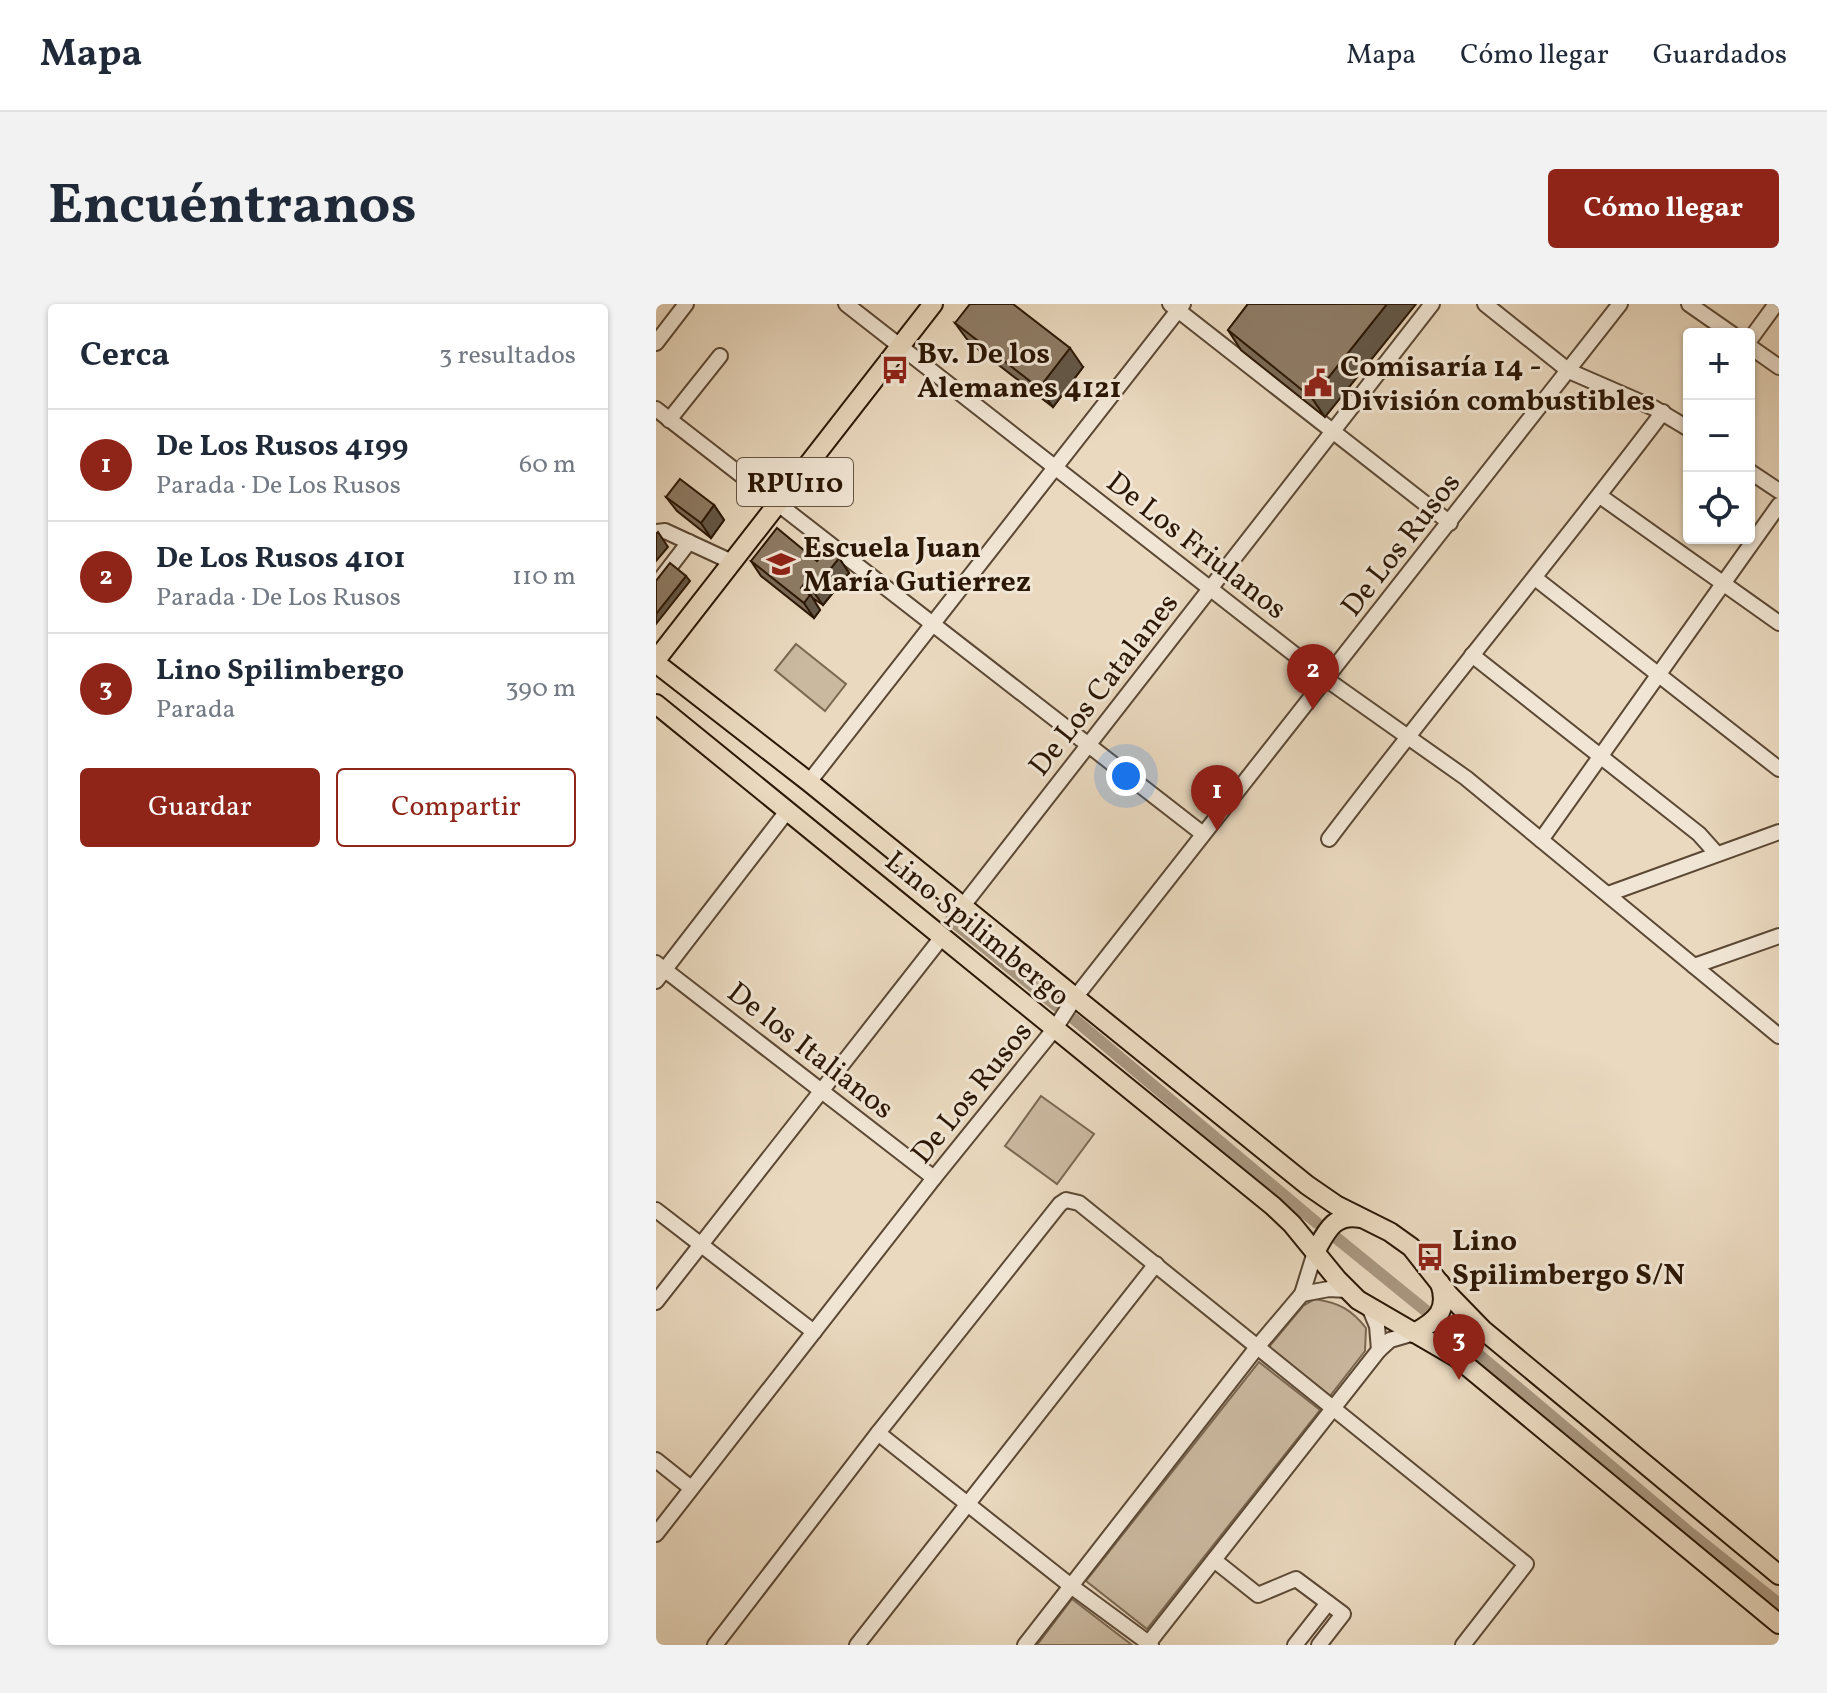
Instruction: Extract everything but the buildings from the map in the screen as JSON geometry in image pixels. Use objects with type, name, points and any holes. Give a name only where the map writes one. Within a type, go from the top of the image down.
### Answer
[{"type":"main road","name":"RPU110","points":[[656,661],[933,304]]},
{"type":"main road","name":"Lino Spilimbergo","points":[[656,661],[1307,1185],[1411,1247],[1466,1314],[1493,1339],[1779,1575]]},
{"type":"main road","name":"Lino Spilimbergo","points":[[656,704],[1273,1206],[1347,1290],[1370,1309],[1456,1357],[1779,1624]]},
{"type":"main road","points":[[697,735],[703,736],[715,729],[718,723],[716,710]]},
{"type":"main road","points":[[1315,1252],[1333,1223],[1347,1217],[1362,1218]]},
{"type":"main road","points":[[1414,1333],[1434,1322],[1442,1312],[1444,1298],[1440,1283]]},
{"type":"street","points":[[656,343],[686,304]]},
{"type":"street","name":"De Los Friulanos","points":[[846,304],[1326,679],[1457,771],[1779,1036]]},
{"type":"street","name":"De Los Catalanes","points":[[962,907],[1432,304]]},
{"type":"street","points":[[1485,304],[1569,371],[1663,412],[1683,425]]},
{"type":"street","name":"De Los Rusos","points":[[656,1534],[1620,304]]},
{"type":"street","points":[[1689,304],[1723,328]]},
{"type":"street","points":[[1755,335],[1776,304]]},
{"type":"street","points":[[809,782],[1056,467],[1177,306],[1450,523]]},
{"type":"street","points":[[1755,349],[1779,367]]},
{"type":"street","points":[[669,420],[720,356]]},
{"type":"street","points":[[656,409],[1203,834]]},
{"type":"street","points":[[1329,839],[1663,412]]},
{"type":"street","points":[[1750,472],[1779,491]]},
{"type":"street","points":[[1600,496],[1779,623]]},
{"type":"street","points":[[1541,840],[1779,505]]},
{"type":"street","points":[[656,532],[665,531],[732,562]]},
{"type":"street","points":[[656,585],[689,542]]},
{"type":"street","points":[[1535,578],[1779,769]]},
{"type":"street","points":[[1472,655],[1699,834],[1716,853]]},
{"type":"street","points":[[659,971],[788,810]]},
{"type":"street","points":[[1608,894],[1779,832]]},
{"type":"street","points":[[1694,966],[1779,936]]},
{"type":"street","points":[[656,1302],[942,937]]},
{"type":"street","name":"De los Italianos","points":[[659,971],[934,1178]]},
{"type":"street","points":[[715,1645],[878,1433],[1066,1200],[1079,1203],[1526,1564],[1463,1645]]},
{"type":"street","points":[[656,1210],[814,1332]]},
{"type":"street","points":[[1025,1645],[1302,1294],[1315,1252]]},
{"type":"street","points":[[857,1645],[1156,1264]]},
{"type":"street","points":[[1302,1294],[1329,1289],[1347,1290]]},
{"type":"street","points":[[1370,1309],[1377,1326],[1379,1350]]},
{"type":"street","points":[[878,1433],[1149,1644],[1379,1350],[1390,1340],[1414,1333]]},
{"type":"street","points":[[656,1460],[691,1488]]},
{"type":"street","points":[[1214,1560],[1258,1595],[1296,1579],[1343,1614],[1319,1645]]},
{"type":"street","points":[[1295,1645],[1328,1603]]},
{"type":"shaded area","points":[[796,644],[846,684],[825,711],[775,670]]},
{"type":"shaded area","points":[[1041,1096],[1094,1134],[1057,1184],[1005,1146]]},
{"type":"shaded area","points":[[1315,1299],[1344,1308],[1366,1328],[1365,1351],[1330,1396],[1269,1347],[1303,1306]]},
{"type":"shaded area","points":[[1259,1362],[1320,1410],[1147,1629],[1086,1581]]},
{"type":"shaded area","points":[[1072,1599],[1132,1645],[1037,1645]]},
{"type":"waterway","points":[[951,920],[1057,1006]]},
{"type":"waterway","points":[[1074,1019],[1317,1223]]},
{"type":"waterway","points":[[1334,1236],[1425,1310]]},
{"type":"waterway","points":[[1447,1328],[1779,1604]]},
{"type":"place","name":"Bv. De los Alemanes 4121","points":[[895,370]]},
{"type":"place","name":"Comisaría 14 - División combustibles","points":[[1318,383]]},
{"type":"place","name":"Escuela Juan María Gutierrez","points":[[781,564]]},
{"type":"place","name":"De Los Rusos 4101","points":[[1313,710]]},
{"type":"place","name":"De Los Rusos 4199","points":[[1217,831]]},
{"type":"place","name":"Lino Spilimbergo S/N","points":[[1430,1257]]},
{"type":"place","name":"Lino Spilimbergo","points":[[1459,1380]]}]
